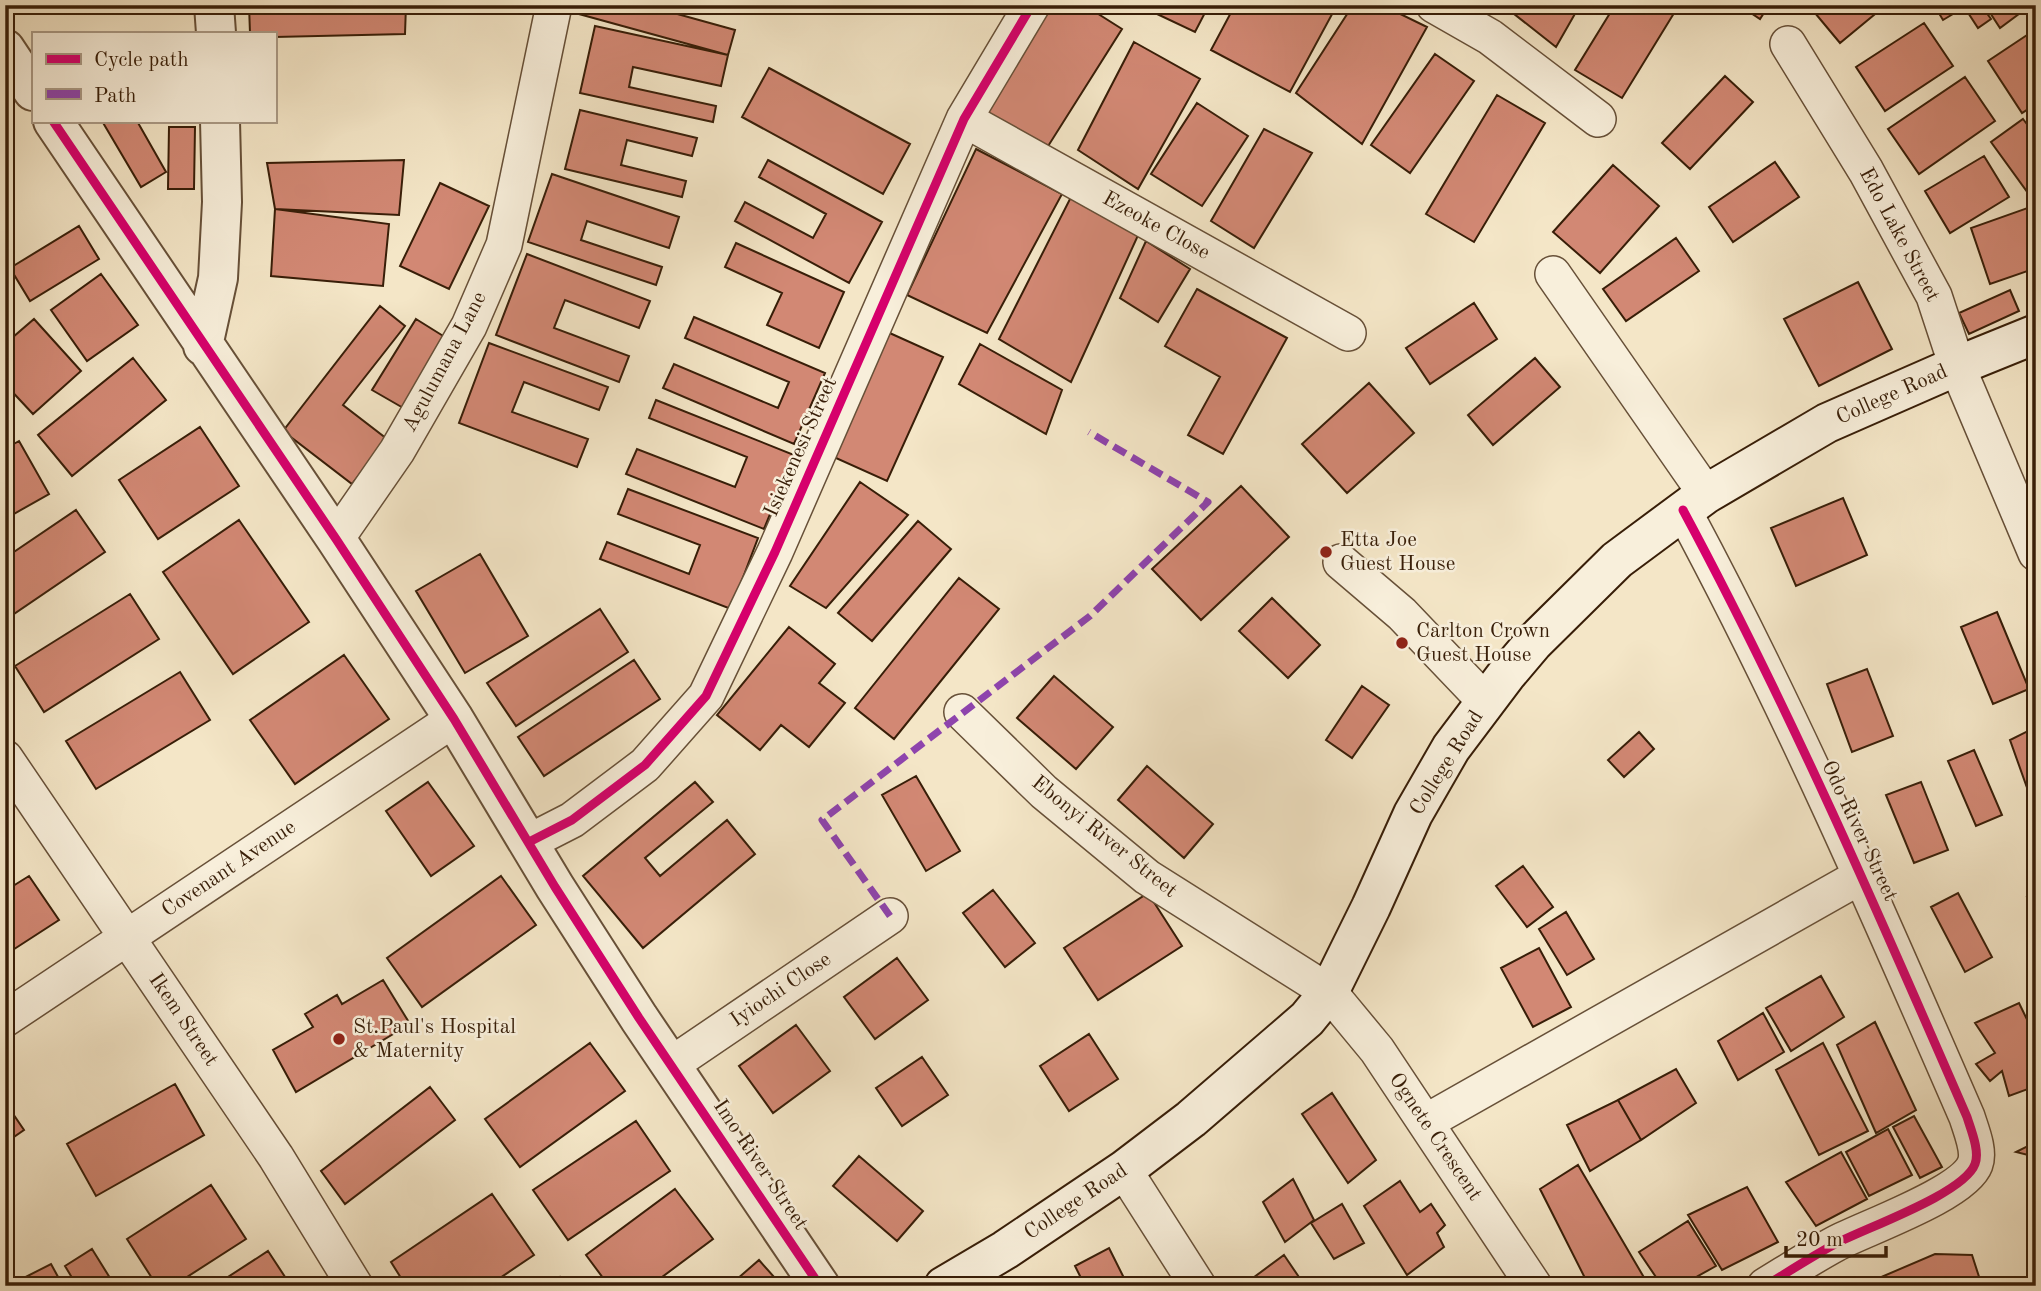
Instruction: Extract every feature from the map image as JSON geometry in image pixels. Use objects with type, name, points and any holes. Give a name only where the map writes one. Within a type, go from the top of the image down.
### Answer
[{"type":"street","points":[[214,5],[216,32]]},
{"type":"street","name":"Agulumana Lane","points":[[336,539],[397,451],[469,326],[504,245],[554,5]]},
{"type":"street","name":"Isiekenesi Street","points":[[529,842],[572,820],[645,765],[706,696],[775,552],[964,120],[1032,5]]},
{"type":"street","points":[[1434,5],[1490,37],[1598,119]]},
{"type":"street","name":"Edo Lake Street","points":[[1788,44],[1866,171],[1934,296],[1957,366],[2036,553]]},
{"type":"street","points":[[5,49],[32,90]]},
{"type":"street","name":"Ezeoke Close","points":[[964,120],[1348,333]]},
{"type":"street","name":"Imo River Street","points":[[54,122],[336,539],[454,719],[555,887],[639,1018],[820,1286]]},
{"type":"street","points":[[203,346],[218,278],[222,202],[220,122]]},
{"type":"street","name":"Odo River Street","points":[[1553,274],[1695,502],[1728,594],[1861,876],[1967,1117],[1975,1145],[1976,1163],[1969,1175],[1954,1186],[1836,1244],[1765,1286]]},
{"type":"street","name":"College Road","points":[[944,1286],[1004,1250],[1124,1170],[1238,1081],[1307,1019],[1329,992],[1413,814],[1451,748],[1485,701],[1534,642],[1617,560],[1695,502],[1827,424],[2036,334]]},
{"type":"street","points":[[1341,562],[1402,614],[1485,701]]},
{"type":"street","name":"Ebonyi River Street","points":[[962,712],[1044,792],[1147,877],[1329,992]]},
{"type":"street","name":"Covenant Avenue","points":[[5,1020],[454,719]]},
{"type":"street","name":"Ikem Street","points":[[5,758],[276,1157],[355,1286]]},
{"type":"street","points":[[1426,1122],[1861,876]]},
{"type":"street","name":"Iyiochi Close","points":[[672,1064],[890,916]]},
{"type":"street","name":"Ognete Crescent","points":[[1329,992],[1377,1051],[1534,1286]]},
{"type":"street","points":[[1124,1170],[1198,1286]]},
{"type":"building","points":[[249,5],[406,5],[405,34],[276,37],[276,32],[250,32]]},
{"type":"building","points":[[570,5],[645,5],[735,30],[728,55],[568,11]]},
{"type":"building","points":[[1048,5],[1084,5],[1122,29],[1045,151],[981,112]]},
{"type":"building","points":[[1138,5],[1209,5],[1195,32]]},
{"type":"building","points":[[1235,5],[1337,5],[1290,92],[1211,50]]},
{"type":"building","points":[[1353,5],[1382,5],[1427,27],[1362,144],[1296,93]]},
{"type":"building","points":[[1512,5],[1580,5],[1556,47],[1509,10]]},
{"type":"building","points":[[1615,5],[1679,5],[1622,98],[1575,70]]},
{"type":"building","points":[[1739,5],[1769,5],[1760,19]]},
{"type":"building","points":[[1886,5],[1840,43],[1810,7]]},
{"type":"building","points":[[1934,5],[1961,5],[1963,8],[1943,20]]},
{"type":"building","points":[[1963,5],[1981,5],[1991,19],[1978,28]]},
{"type":"building","points":[[1985,5],[2031,5],[2000,28]]},
{"type":"building","points":[[1924,23],[1953,66],[1885,111],[1856,67]]},
{"type":"building","points":[[595,26],[728,55],[721,86],[633,67],[629,87],[716,106],[713,122],[580,93]]},
{"type":"building","points":[[2036,29],[2036,104],[2022,113],[1988,61]]},
{"type":"building","points":[[1134,42],[1200,79],[1138,189],[1078,150]]},
{"type":"building","points":[[1435,54],[1474,81],[1410,173],[1371,145]]},
{"type":"building","points":[[769,68],[910,144],[883,194],[742,117]]},
{"type":"building","points":[[1725,76],[1753,102],[1690,169],[1662,143]]},
{"type":"building","points":[[1965,77],[1995,121],[1919,174],[1888,129]]},
{"type":"building","points":[[1497,95],[1545,123],[1474,242],[1426,214]]},
{"type":"building","points":[[1197,103],[1248,136],[1202,206],[1151,174]]},
{"type":"building","points":[[580,110],[697,138],[692,156],[627,140],[621,165],[686,181],[682,197],[565,169]]},
{"type":"building","points":[[2023,119],[2036,136],[2036,187],[2028,193],[1991,142]]},
{"type":"building","points":[[103,122],[138,122],[166,172],[141,187]]},
{"type":"building","points":[[169,127],[195,127],[194,189],[168,189]]},
{"type":"building","points":[[1264,129],[1312,153],[1254,248],[1211,221]]},
{"type":"building","points":[[976,149],[1062,194],[987,333],[907,295]]},
{"type":"building","points":[[1984,156],[2009,197],[1950,233],[1925,191]]},
{"type":"building","points":[[404,160],[399,215],[275,209],[267,163]]},
{"type":"building","points":[[768,160],[882,222],[849,283],[735,221],[745,202],[813,238],[826,214],[759,177]]},
{"type":"building","points":[[1775,162],[1799,197],[1733,242],[1709,207]]},
{"type":"building","points":[[1613,165],[1659,206],[1600,273],[1553,232]]},
{"type":"building","points":[[552,174],[679,217],[669,248],[587,221],[581,240],[662,267],[656,285],[528,242]]},
{"type":"building","points":[[440,183],[489,206],[449,289],[400,266]]},
{"type":"building","points":[[1071,197],[1140,231],[1071,382],[999,339]]},
{"type":"building","points":[[2036,205],[2036,268],[1990,284],[1971,228]]},
{"type":"building","points":[[275,209],[389,224],[383,286],[271,276]]},
{"type":"building","points":[[79,226],[99,259],[30,301],[10,268]]},
{"type":"building","points":[[1676,238],[1699,271],[1626,321],[1603,289]]},
{"type":"building","points":[[1146,241],[1190,269],[1158,322],[1120,298]]},
{"type":"building","points":[[736,243],[844,292],[819,348],[767,325],[782,293],[725,267]]},
{"type":"building","points":[[527,254],[650,301],[639,328],[565,300],[554,328],[629,356],[619,382],[496,335]]},
{"type":"building","points":[[101,274],[138,325],[87,361],[51,310]]},
{"type":"building","points":[[1858,282],[1892,349],[1819,386],[1784,319]]},
{"type":"building","points":[[1197,289],[1287,338],[1223,454],[1188,435],[1220,377],[1165,346]]},
{"type":"building","points":[[2010,290],[2019,311],[1969,334],[1959,313]]},
{"type":"building","points":[[1474,303],[1497,339],[1430,384],[1406,348]]},
{"type":"building","points":[[380,306],[405,326],[343,405],[387,439],[352,484],[283,431]]},
{"type":"building","points":[[694,317],[825,373],[794,444],[663,388],[674,364],[778,408],[789,382],[685,338]]},
{"type":"building","points":[[34,319],[81,371],[33,414],[5,384],[5,344]]},
{"type":"building","points":[[416,319],[448,339],[405,409],[372,390]]},
{"type":"building","points":[[883,330],[943,357],[887,481],[827,454]]},
{"type":"building","points":[[489,343],[608,387],[599,410],[524,382],[512,412],[588,439],[577,467],[459,423]]},
{"type":"building","points":[[980,344],[1062,390],[1046,434],[959,384]]},
{"type":"building","points":[[133,358],[166,400],[72,476],[38,435]]},
{"type":"building","points":[[1535,358],[1560,387],[1493,445],[1468,415]]},
{"type":"building","points":[[1369,383],[1414,433],[1347,493],[1302,444]]},
{"type":"building","points":[[656,400],[794,455],[764,529],[626,474],[637,449],[735,487],[747,457],[649,418]]},
{"type":"building","points":[[200,427],[239,486],[158,539],[119,480]]},
{"type":"building","points":[[19,441],[49,494],[5,519],[5,449]]},
{"type":"building","points":[[860,482],[908,515],[826,608],[790,586]]},
{"type":"building","points":[[1241,486],[1289,537],[1201,620],[1152,569]]},
{"type":"building","points":[[628,489],[758,538],[731,609],[600,559],[607,542],[689,574],[700,545],[618,514]]},
{"type":"building","points":[[1843,498],[1867,555],[1796,586],[1771,528]]},
{"type":"building","points":[[76,510],[105,552],[5,620],[5,558]]},
{"type":"building","points":[[239,520],[309,622],[233,674],[163,572]]},
{"type":"building","points":[[918,521],[951,549],[872,641],[838,613]]},
{"type":"building","points":[[480,554],[528,636],[465,673],[416,591]]},
{"type":"building","points":[[959,578],[999,609],[894,739],[855,708]]},
{"type":"building","points":[[130,594],[159,639],[44,712],[15,666]]},
{"type":"building","points":[[1272,598],[1320,645],[1288,678],[1239,631]]},
{"type":"building","points":[[600,609],[628,652],[516,726],[487,683]]},
{"type":"building","points":[[1997,612],[2029,689],[1993,704],[1961,627]]},
{"type":"building","points":[[789,627],[835,664],[819,683],[845,703],[809,747],[781,725],[760,750],[717,715]]},
{"type":"building","points":[[344,655],[389,719],[295,784],[250,720]]},
{"type":"building","points":[[634,660],[660,699],[544,776],[518,737]]},
{"type":"building","points":[[1867,669],[1893,736],[1852,752],[1827,684]]},
{"type":"building","points":[[180,672],[210,720],[96,789],[66,741]]},
{"type":"building","points":[[1054,676],[1113,727],[1076,769],[1017,718]]},
{"type":"building","points":[[1362,686],[1389,705],[1352,758],[1326,740]]},
{"type":"building","points":[[2036,727],[2036,813],[2010,740]]},
{"type":"building","points":[[1639,732],[1654,749],[1624,777],[1608,760]]},
{"type":"building","points":[[1974,750],[2002,815],[1976,826],[1948,761]]},
{"type":"building","points":[[1147,766],[1213,824],[1184,858],[1118,800]]},
{"type":"building","points":[[916,776],[960,851],[926,871],[882,795]]},
{"type":"building","points":[[428,782],[474,846],[431,876],[386,811]]},
{"type":"building","points":[[695,782],[713,802],[645,858],[660,876],[727,820],[755,854],[643,948],[583,876]]},
{"type":"building","points":[[1921,782],[1948,850],[1914,863],[1886,795]]},
{"type":"building","points":[[1523,866],[1553,907],[1527,927],[1496,886]]},
{"type":"building","points":[[29,876],[59,920],[5,955],[5,891]]},
{"type":"building","points":[[501,876],[536,925],[422,1007],[387,958]]},
{"type":"building","points":[[993,890],[1035,943],[1005,967],[963,913]]},
{"type":"building","points":[[1148,893],[1182,946],[1098,1000],[1064,948]]},
{"type":"building","points":[[1958,893],[1992,957],[1965,972],[1931,907]]},
{"type":"building","points":[[2036,893],[2036,914],[2027,897]]},
{"type":"building","points":[[1566,912],[1594,959],[1567,975],[1539,929]]},
{"type":"building","points":[[1539,948],[1571,1007],[1533,1027],[1501,968]]},
{"type":"building","points":[[897,958],[928,1000],[875,1039],[844,997]]},
{"type":"building","points":[[1821,976],[1844,1017],[1791,1051],[1766,1008]]},
{"type":"building","name":"St.Paul's Hospital & Maternity","points":[[383,980],[410,1024],[296,1092],[273,1050],[313,1027],[305,1014],[337,995],[342,1004]]},
{"type":"building","points":[[2019,1003],[2036,1038],[2036,1086],[2009,1096],[2002,1071],[1990,1081],[1976,1064],[1995,1053],[1975,1023]]},
{"type":"building","points":[[1763,1013],[1784,1052],[1738,1080],[1718,1041]]},
{"type":"building","points":[[1875,1022],[1916,1110],[1876,1133],[1837,1045]]},
{"type":"building","points":[[796,1025],[830,1071],[773,1113],[739,1066]]},
{"type":"building","points":[[1089,1034],[1118,1079],[1069,1111],[1040,1066]]},
{"type":"building","points":[[590,1043],[625,1091],[520,1167],[485,1119]]},
{"type":"building","points":[[1823,1043],[1868,1131],[1819,1155],[1776,1070]]},
{"type":"building","points":[[922,1057],[948,1095],[902,1126],[876,1088]]},
{"type":"building","points":[[1676,1069],[1696,1103],[1641,1140],[1618,1100]]},
{"type":"building","points":[[175,1084],[204,1135],[96,1196],[67,1144]]},
{"type":"building","points":[[430,1087],[455,1120],[345,1204],[321,1171]]},
{"type":"building","points":[[1332,1093],[1376,1160],[1348,1183],[1302,1114]]},
{"type":"building","points":[[1618,1100],[1641,1140],[1590,1171],[1567,1125]]},
{"type":"building","points":[[5,1102],[24,1130],[5,1143]]},
{"type":"building","points":[[1914,1116],[1942,1167],[1920,1178],[1893,1127]]},
{"type":"building","points":[[636,1121],[670,1171],[568,1240],[533,1190]]},
{"type":"building","points":[[1888,1129],[1912,1175],[1869,1196],[1846,1152]]},
{"type":"building","points":[[2036,1142],[2036,1157],[2016,1152]]},
{"type":"building","points":[[1841,1152],[1867,1199],[1816,1226],[1786,1182]]},
{"type":"building","points":[[859,1156],[923,1211],[897,1241],[833,1186]]},
{"type":"building","points":[[1578,1165],[1649,1286],[1589,1286],[1540,1189]]},
{"type":"building","points":[[2036,1166],[2036,1194],[2034,1195],[2032,1168]]},
{"type":"building","points":[[1293,1179],[1314,1220],[1285,1242],[1263,1202]]},
{"type":"building","points":[[1400,1181],[1420,1212],[1431,1204],[1445,1225],[1437,1233],[1444,1247],[1407,1275],[1364,1206]]},
{"type":"building","points":[[211,1185],[246,1239],[173,1286],[157,1286],[127,1239]]},
{"type":"building","points":[[1747,1187],[1778,1242],[1722,1270],[1688,1215]]},
{"type":"building","points":[[675,1189],[713,1239],[650,1286],[609,1286],[586,1255]]},
{"type":"building","points":[[492,1194],[534,1255],[488,1286],[406,1286],[391,1262]]},
{"type":"building","points":[[1342,1204],[1364,1243],[1334,1259],[1311,1223]]},
{"type":"building","points":[[1688,1221],[1716,1266],[1680,1286],[1662,1286],[1639,1252]]},
{"type":"building","points":[[1109,1248],[1128,1286],[1085,1286],[1075,1266]]},
{"type":"building","points":[[92,1249],[115,1286],[77,1286],[65,1266]]},
{"type":"building","points":[[268,1251],[291,1286],[214,1286]]},
{"type":"building","points":[[1935,1254],[1972,1255],[1982,1286],[1865,1284]]},
{"type":"building","points":[[1284,1255],[1305,1286],[1242,1286]]},
{"type":"building","points":[[759,1260],[782,1286],[729,1286]]},
{"type":"building","points":[[51,1264],[63,1286],[8,1286]]},
{"type":"building","points":[[560,1277],[567,1286],[548,1286]]},
{"type":"marked path","points":[[890,916],[822,820],[1090,616],[1208,502],[1089,432]]},
{"type":"cycle path","points":[[529,842],[572,820],[645,765],[706,696],[775,552],[964,119],[1032,5]]},
{"type":"cycle path","points":[[54,122],[336,539],[454,719],[555,887],[639,1018],[820,1286]]},
{"type":"cycle path","points":[[1683,510],[1760,659],[1831,810],[1967,1117],[1976,1153],[1975,1164],[1953,1187],[1835,1244],[1765,1286]]},
{"type":"place","name":"Etta Joe Guest House","points":[[1326,552]]},
{"type":"place","name":"Carlton Crown Guest House","points":[[1402,643]]},
{"type":"place","name":"St.Paul's Hospital & Maternity","points":[[339,1039]]}]
